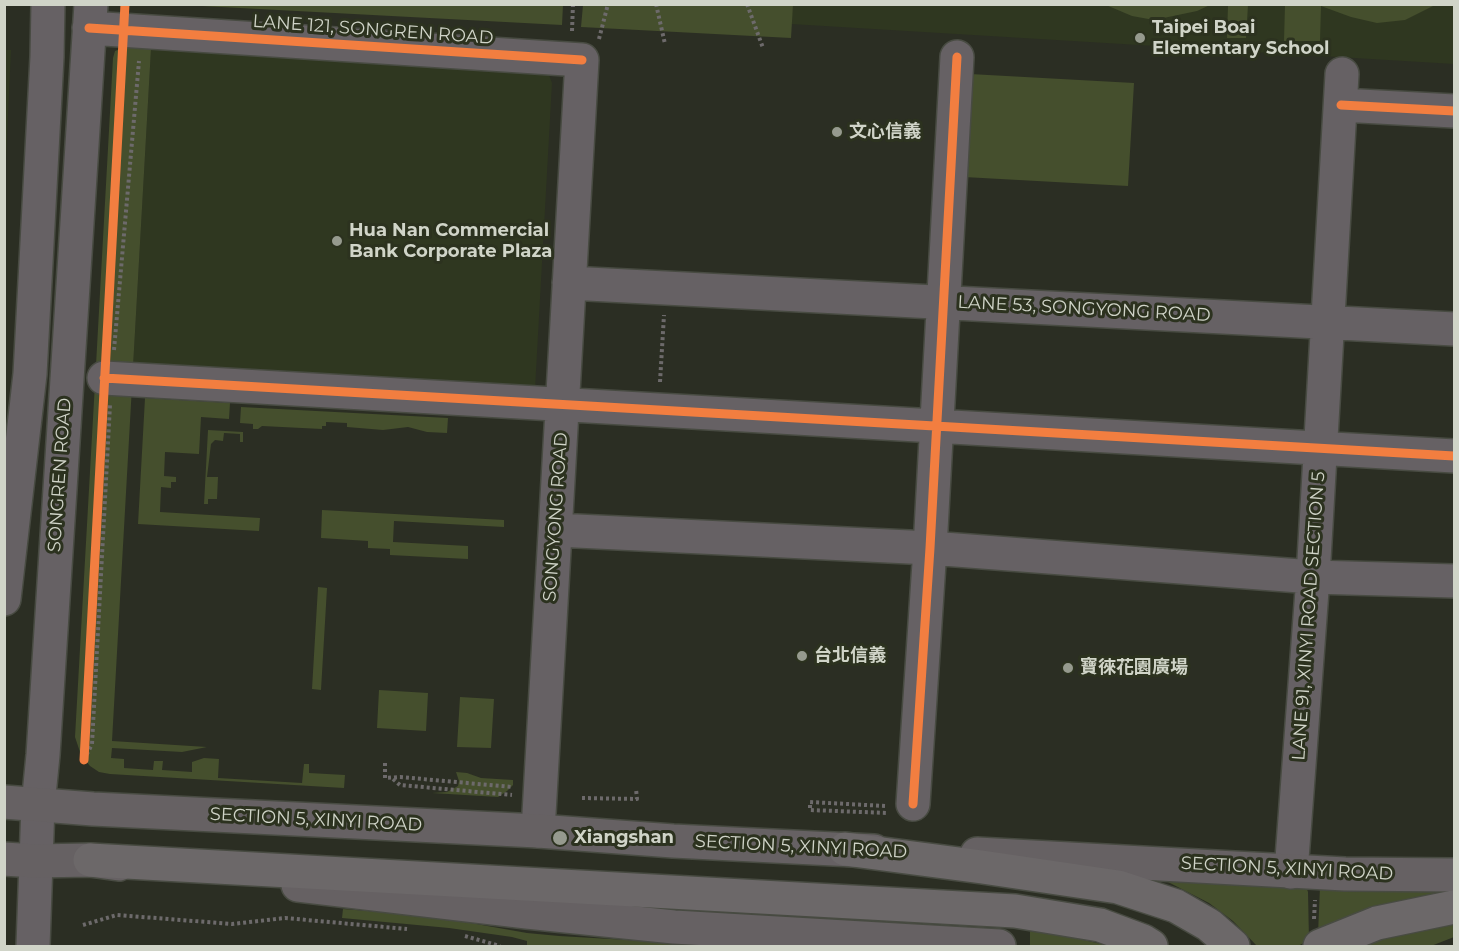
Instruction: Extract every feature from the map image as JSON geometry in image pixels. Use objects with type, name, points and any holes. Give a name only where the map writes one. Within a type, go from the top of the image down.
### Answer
[{"type":"highway","points":[[845,849],[1118,887],[1176,906],[1209,925],[1233,946]]},
{"type":"highway","points":[[90,860],[1015,911],[1100,925],[1151,946]]},
{"type":"highway","points":[[1320,946],[1377,923],[1455,907]]},
{"type":"main road","name":"SECTION 5, XINYI ROAD","points":[[4,802],[538,831],[673,841],[1122,861],[1291,872],[1455,875]]},
{"type":"main road","points":[[20,860],[90,860],[527,912],[651,924],[999,946]]},
{"type":"street","points":[[4,599],[17,374],[47,57],[48,4]]},
{"type":"street","name":"LANE 121, SONGREN ROAD","points":[[90,16],[590,50]]},
{"type":"street","name":"SONGREN ROAD","points":[[33,946],[20,860],[38,805],[43,755],[90,16]]},
{"type":"street","name":"SONGYONG ROAD","points":[[538,831],[569,283],[590,50]]},
{"type":"street","points":[[900,808],[930,548],[957,57]]},
{"type":"street","name":"LANE 91, XINYI ROAD SECTION 5","points":[[1291,872],[1313,577],[1342,89],[1455,111]]},
{"type":"street","name":"LANE 53, SONGYONG ROAD","points":[[569,283],[1455,329]]},
{"type":"street","points":[[108,378],[1455,456]]},
{"type":"street","points":[[556,530],[930,548],[1313,577],[1455,581]]},
{"type":"path","points":[[590,50],[608,4]]},
{"type":"path","points":[[656,4],[665,44]]},
{"type":"path","points":[[747,4],[763,48]]},
{"type":"path","points":[[84,760],[108,378],[139,61]]},
{"type":"path","points":[[658,410],[665,287]]},
{"type":"path","points":[[108,307],[108,378]]},
{"type":"path","points":[[385,764],[385,778],[400,777],[516,787]]},
{"type":"path","points":[[393,778],[400,785],[515,795]]},
{"type":"path","points":[[582,798],[636,799],[636,789]]},
{"type":"path","points":[[810,802],[900,808],[810,810],[810,802]]},
{"type":"path","points":[[83,925],[117,915],[232,924],[285,918],[418,930]]},
{"type":"path","points":[[463,935],[500,946]]},
{"type":"shaded area","points":[[563,4],[562,25],[183,5]]},
{"type":"shaded area","points":[[793,4],[1454,5],[1454,64],[791,24]]},
{"type":"shaded area","points":[[1285,4],[1435,5],[1405,20],[1377,23],[1351,17],[1321,6],[1320,41],[1284,41]]},
{"type":"shaded area","points":[[583,5],[793,5],[791,38],[581,27]]},
{"type":"shaded area","points":[[1106,5],[1210,5],[1197,11],[1154,20],[1132,16]]},
{"type":"shaded area","points":[[1228,5],[1248,5],[1246,38],[1227,38]]},
{"type":"shaded area","points":[[125,47],[151,49],[133,367],[96,365],[113,58],[115,51]]},
{"type":"shaded area","points":[[151,49],[542,70],[549,75],[552,83],[535,389],[133,367]]},
{"type":"shaded area","points":[[4,50],[11,50],[5,181]]},
{"type":"shaded area","points":[[970,74],[1134,83],[1128,186],[964,177]]},
{"type":"shaded area","points":[[95,383],[132,386],[112,741],[207,747],[182,752],[112,748],[111,758],[124,759],[124,768],[153,770],[154,761],[163,761],[162,770],[192,772],[192,762],[204,758],[219,759],[218,778],[302,783],[304,764],[309,764],[309,773],[345,775],[344,788],[110,774],[99,772],[90,766],[81,755],[75,737]]},
{"type":"shaded area","points":[[145,398],[230,403],[229,419],[201,417],[199,454],[165,452],[164,476],[176,477],[176,482],[171,482],[171,488],[161,487],[160,512],[260,518],[259,531],[138,524]]},
{"type":"shaded area","points":[[241,407],[448,418],[447,433],[427,432],[408,427],[383,430],[347,427],[347,423],[326,422],[326,426],[322,426],[322,429],[262,426],[253,429],[253,424],[240,423]]},
{"type":"shaded area","points":[[208,430],[243,432],[243,442],[240,442],[240,434],[224,433],[223,441],[215,440],[211,444],[207,477],[218,477],[217,499],[208,499],[208,504],[204,504]]},
{"type":"shaded area","points":[[322,510],[504,520],[504,527],[394,521],[393,542],[468,546],[468,559],[390,555],[390,549],[368,548],[368,541],[321,538]]},
{"type":"shaded area","points":[[318,587],[327,588],[321,690],[312,689]]},
{"type":"shaded area","points":[[379,690],[428,693],[426,731],[377,728]]},
{"type":"shaded area","points":[[460,697],[494,699],[491,748],[457,747]]},
{"type":"shaded area","points":[[456,772],[481,778],[513,780],[513,785],[498,797],[432,793],[447,792],[458,786]]},
{"type":"shaded area","points":[[1166,879],[1306,886],[1309,940],[1298,946],[1257,946],[1233,921],[1209,903]]},
{"type":"shaded area","points":[[1454,885],[1454,896],[1318,934],[1320,887]]},
{"type":"shaded area","points":[[343,909],[431,916],[527,933],[731,946],[527,946],[527,941],[512,937],[449,928],[342,918]]},
{"type":"shaded area","points":[[1454,920],[1454,937],[1431,946],[1345,946]]},
{"type":"shaded area","points":[[1030,931],[1066,936],[1110,946],[1030,946]]},
{"type":"cycle path","points":[[84,760],[125,4]]},
{"type":"cycle path","points":[[89,28],[582,60]]},
{"type":"cycle path","points":[[913,804],[930,548],[957,57]]},
{"type":"cycle path","points":[[1341,105],[1454,111]]},
{"type":"cycle path","points":[[104,378],[1454,456]]},
{"type":"place","name":"Taipei Boai Elementary School","points":[[1140,38]]},
{"type":"place","name":"文心信義","points":[[837,132]]},
{"type":"place","name":"Hua Nan Commercial Bank Corporate Plaza","points":[[337,241]]},
{"type":"place","name":"台北信義","points":[[802,656]]},
{"type":"place","name":"寶徠花園廣場","points":[[1068,668]]},
{"type":"place","name":"Xiangshan","points":[[560,838]]}]
